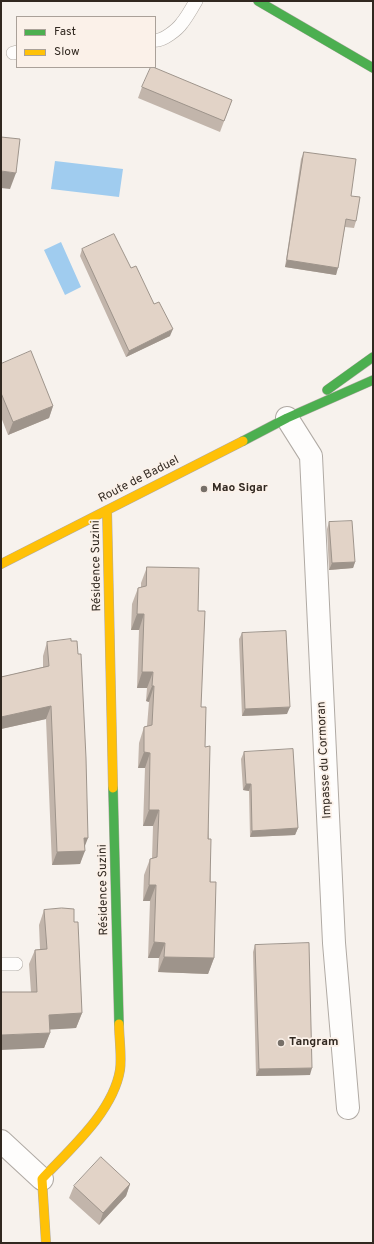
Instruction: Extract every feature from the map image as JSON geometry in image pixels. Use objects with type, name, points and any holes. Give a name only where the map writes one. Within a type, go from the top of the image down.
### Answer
[{"type":"street","points":[[258,1],[373,68]]},
{"type":"street","points":[[340,48],[373,58]]},
{"type":"street","name":"Route de Baduel","points":[[287,418],[373,357]]},
{"type":"street","name":"Route de Baduel","points":[[1,564],[287,418],[373,380]]},
{"type":"street","name":"Impasse du Cormoran","points":[[287,418],[311,456],[334,943],[348,1108]]},
{"type":"street","name":"Résidence Suzini","points":[[42,1179],[98,1119],[112,1095],[120,1070],[107,510]]},
{"type":"street","points":[[1,1141],[42,1179],[46,1243]]},
{"type":"lane","points":[[156,40],[163,39],[181,24],[196,1]]},
{"type":"lane","points":[[1,964],[16,964]]},
{"type":"water","points":[[55,161],[123,169],[119,197],[51,189]]},
{"type":"water","points":[[61,242],[81,287],[65,295],[44,250]]},
{"type":"building","points":[[151,68],[155,68],[232,100],[224,121],[142,87]]},
{"type":"building","points":[[1,137],[20,139],[16,173],[1,171]]},
{"type":"building","points":[[304,152],[356,159],[351,196],[360,197],[356,221],[346,219],[338,268],[287,260]]},
{"type":"building","points":[[114,234],[131,268],[136,266],[154,304],[159,302],[173,329],[129,351],[82,249]]},
{"type":"building","points":[[31,351],[53,406],[13,422],[1,393],[1,364]]},
{"type":"building","points":[[352,521],[355,562],[332,563],[329,522]]},
{"type":"building","points":[[147,567],[199,568],[198,611],[205,611],[201,707],[206,707],[205,747],[210,746],[208,839],[211,839],[210,882],[216,882],[214,958],[164,957],[165,943],[154,942],[156,885],[149,885],[150,859],[157,857],[159,810],[149,810],[150,753],[144,752],[144,727],[152,725],[154,686],[152,686],[153,672],[142,672],[144,614],[137,614],[138,588],[146,586]]},
{"type":"building","points":[[286,631],[290,707],[245,709],[242,633]]},
{"type":"building","points":[[71,639],[71,641],[77,641],[78,654],[81,654],[88,838],[84,838],[85,851],[57,852],[51,706],[1,717],[1,677],[49,666],[47,642]]},
{"type":"building","points":[[293,749],[298,828],[252,831],[251,784],[246,784],[244,752]]},
{"type":"building","points":[[62,908],[74,909],[74,922],[78,922],[82,1013],[49,1015],[50,1033],[1,1035],[1,992],[37,992],[35,950],[47,949],[44,910]]},
{"type":"building","points":[[309,943],[312,1068],[259,1069],[255,945]]},
{"type":"building","points":[[101,1157],[130,1184],[103,1213],[74,1186]]},
{"type":"traffic: fast","points":[[258,1],[373,68]]},
{"type":"traffic: fast","points":[[327,390],[373,357]]},
{"type":"traffic: fast","points":[[243,441],[287,418],[373,380]]},
{"type":"traffic: fast","points":[[113,788],[119,1024]]},
{"type":"traffic: slow","points":[[1,564],[243,441]]},
{"type":"traffic: slow","points":[[107,510],[113,788]]},
{"type":"traffic: slow","points":[[46,1243],[42,1179],[89,1129],[109,1101],[116,1086],[121,1065],[119,1024]]},
{"type":"place","name":"Mao Sigar","points":[[204,489]]},
{"type":"place","name":"Tangram","points":[[281,1043]]}]
